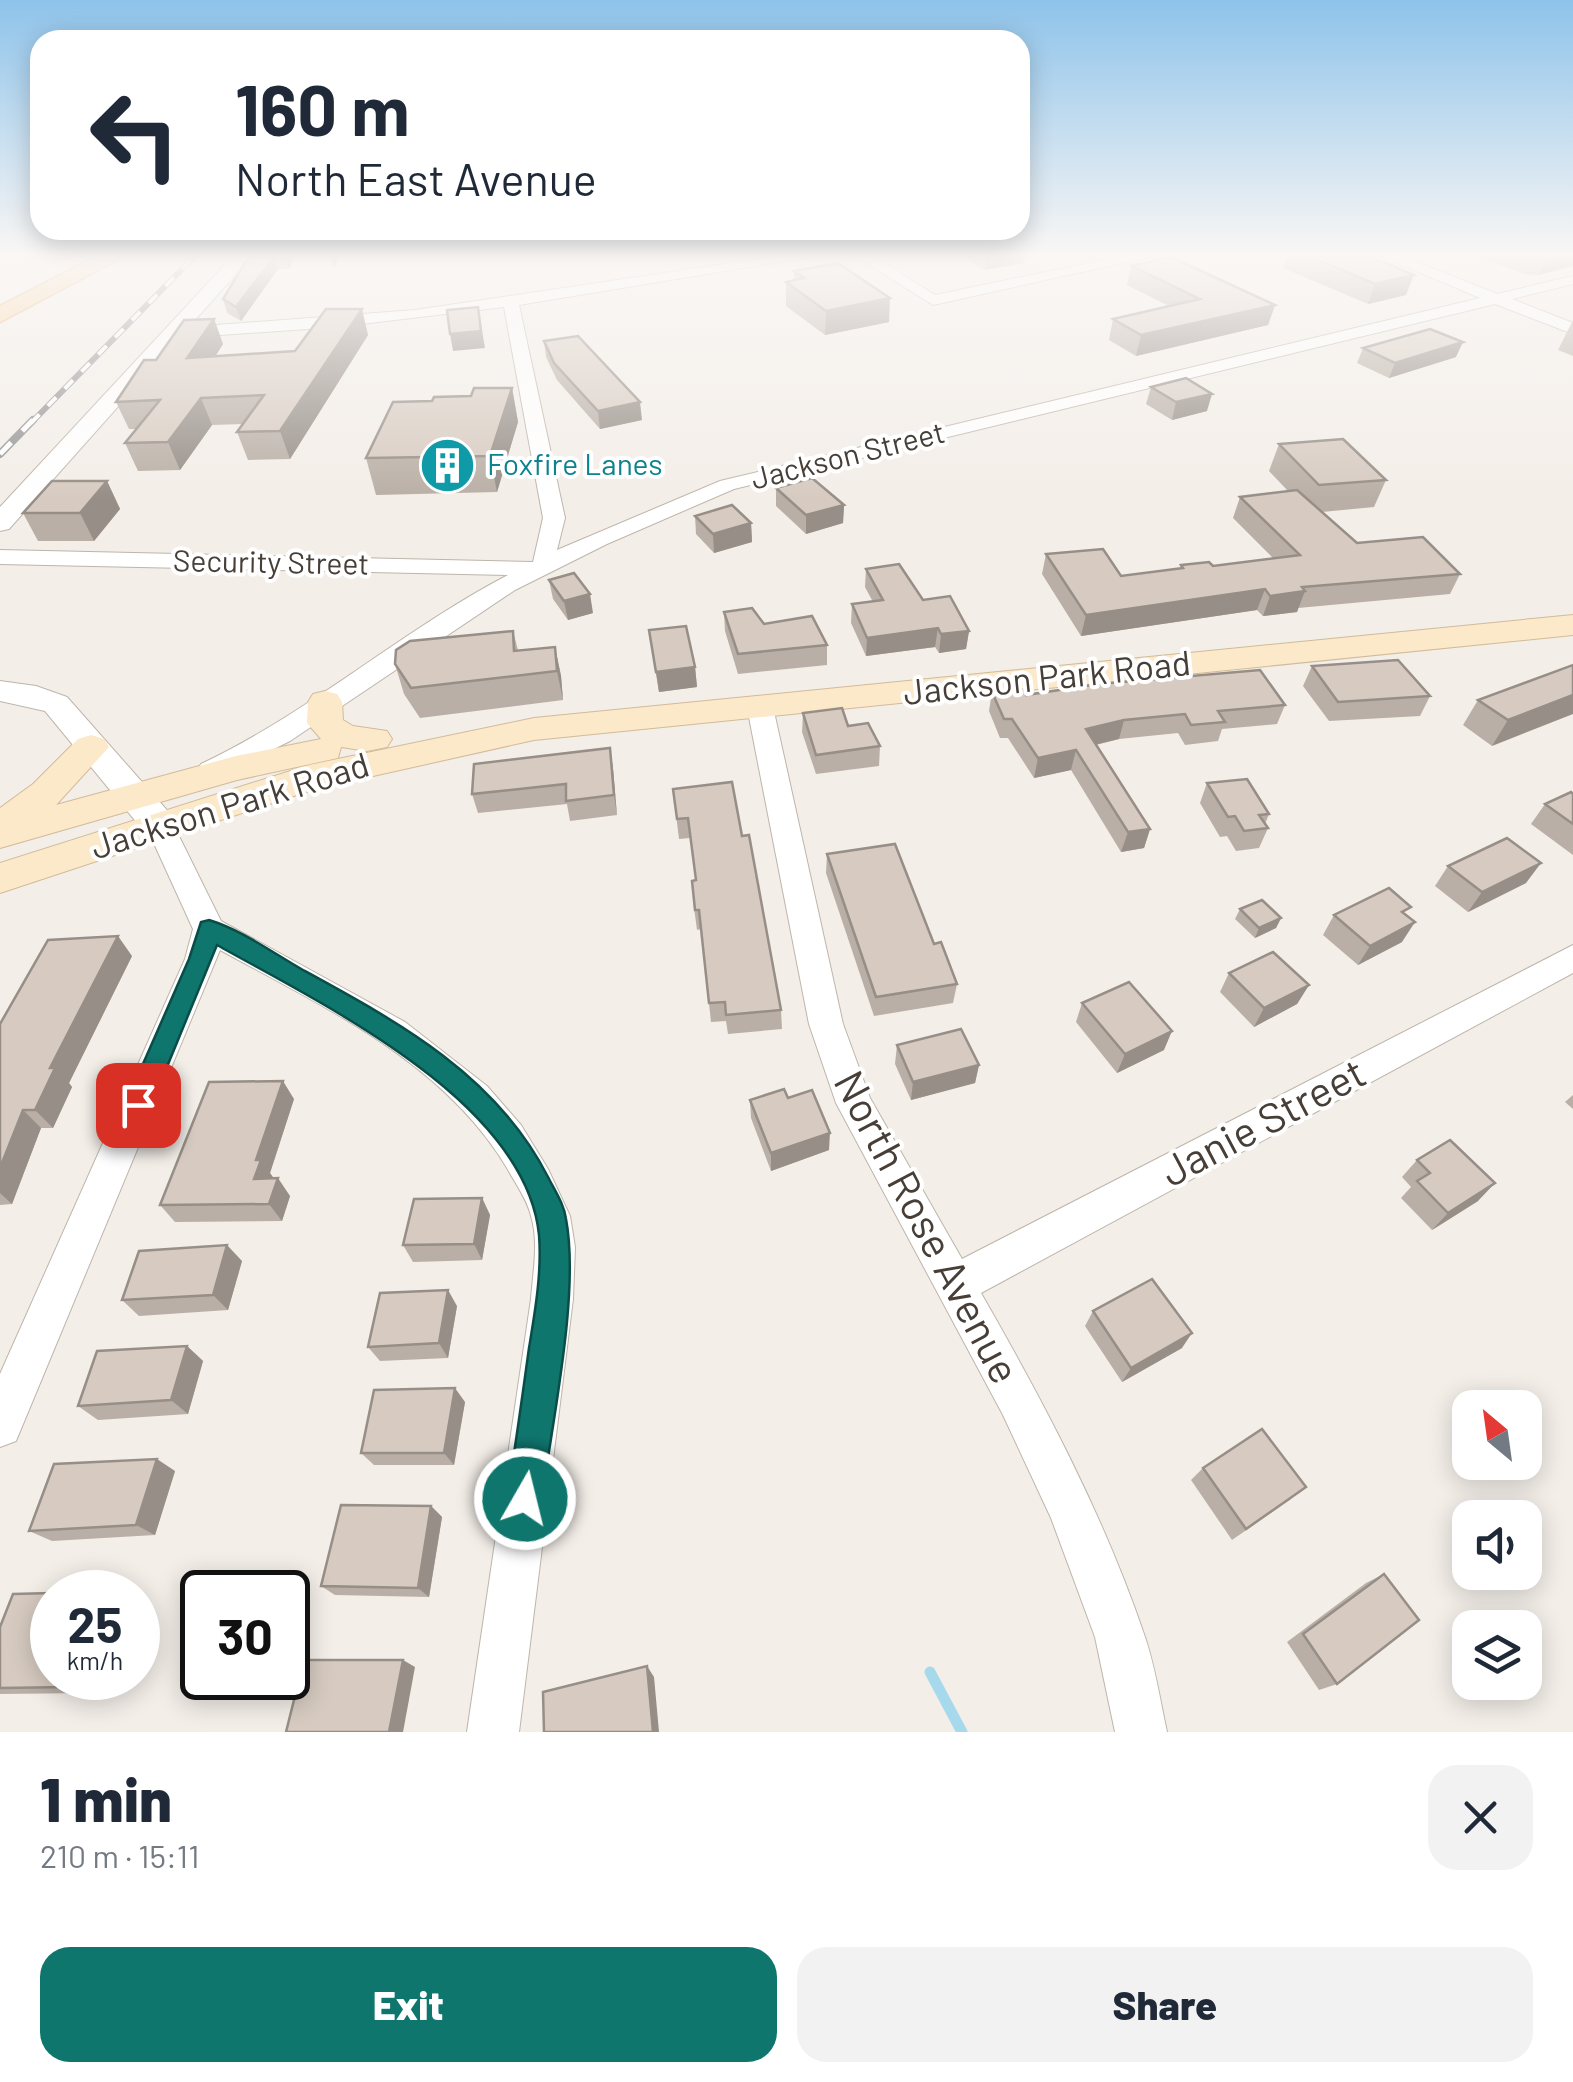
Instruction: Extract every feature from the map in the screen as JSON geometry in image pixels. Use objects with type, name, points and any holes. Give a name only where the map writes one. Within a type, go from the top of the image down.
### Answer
[{"type":"main road","name":"Jackson Park Road","points":[[0,878],[354,766],[521,731],[1573,625]]},
{"type":"main road","points":[[325,702],[326,723],[332,731],[351,739],[383,739]]},
{"type":"main road","name":"Jackson Park Road","points":[[0,831],[264,762],[383,739],[461,728],[521,731]]},
{"type":"main road","points":[[0,831],[46,793],[91,747]]},
{"type":"street","points":[[0,524],[171,337]]},
{"type":"street","points":[[518,337],[554,518],[542,569]]},
{"type":"street","name":"Jackson Street","points":[[183,782],[238,758],[480,600],[631,525],[727,485],[1339,337]]},
{"type":"street","name":"Security Street","points":[[0,557],[542,569]]},
{"type":"street","points":[[0,690],[56,704],[77,725],[91,747],[160,826],[209,929],[388,1029],[430,1058],[480,1103],[522,1156],[551,1214],[552,1299],[493,1732]]},
{"type":"street","name":"North Rose Avenue","points":[[760,706],[826,1024],[854,1103],[1018,1400],[1070,1509],[1120,1637],[1141,1732]]},
{"type":"street","points":[[0,1425],[14,1360],[202,959],[209,929]]},
{"type":"street","name":"Janie Street","points":[[953,1286],[1573,958]]},
{"type":"building","points":[[172,337],[202,337],[187,358],[295,351],[305,337],[343,337],[280,431],[237,432],[264,395],[201,398],[168,442],[125,443],[160,400],[116,402],[144,360],[156,360]]},
{"type":"building","points":[[579,337],[640,402],[598,411],[554,363],[544,341]]},
{"type":"building","points":[[1402,337],[1450,337],[1463,342],[1395,363],[1363,348]]},
{"type":"building","points":[[1186,378],[1212,394],[1176,402],[1151,387]]},
{"type":"building","points":[[474,388],[512,388],[490,456],[366,458],[393,402],[471,396]]},
{"type":"building","points":[[1343,439],[1386,480],[1319,485],[1279,444]]},
{"type":"building","points":[[812,478],[844,505],[806,515],[776,488]]},
{"type":"building","points":[[52,481],[107,481],[80,513],[23,513]]},
{"type":"building","points":[[1297,490],[1357,543],[1423,537],[1460,574],[1302,587],[1305,591],[1270,596],[1265,589],[1086,615],[1046,554],[1103,549],[1121,576],[1183,568],[1181,565],[1209,562],[1213,566],[1300,555],[1240,497]]},
{"type":"building","points":[[732,505],[751,523],[713,534],[695,516]]},
{"type":"building","points":[[899,564],[923,600],[950,596],[969,631],[941,634],[938,628],[867,638],[852,604],[883,600],[866,569]]},
{"type":"building","points":[[574,573],[590,594],[564,601],[549,580]]},
{"type":"building","points":[[752,608],[764,624],[812,616],[827,645],[738,654],[724,612]]},
{"type":"building","points":[[686,626],[695,667],[656,672],[649,630]]},
{"type":"building","points":[[513,631],[514,651],[555,647],[557,671],[411,688],[395,664],[396,650],[410,641]]},
{"type":"building","points":[[1398,660],[1430,696],[1338,702],[1312,666]]},
{"type":"building","points":[[1573,665],[1573,695],[1508,720],[1478,700]]},
{"type":"building","points":[[1260,670],[1285,705],[1218,711],[1225,722],[1191,725],[1185,714],[1124,720],[1086,729],[1150,829],[1128,832],[1076,750],[1038,758],[1012,719],[1004,719],[992,692],[1024,689],[1026,695],[1099,684]]},
{"type":"building","points":[[842,708],[848,726],[868,723],[880,746],[816,755],[803,713]]},
{"type":"building","points":[[610,748],[614,795],[566,801],[566,784],[472,794],[474,764]]},
{"type":"building","points":[[1247,779],[1269,814],[1259,815],[1268,828],[1244,831],[1235,816],[1228,817],[1207,783]]},
{"type":"building","points":[[732,782],[742,836],[749,835],[781,1010],[726,1015],[725,1002],[709,1003],[699,910],[695,910],[692,881],[696,880],[688,818],[677,819],[673,789]]},
{"type":"building","points":[[1573,794],[1573,824],[1545,804]]},
{"type":"building","points":[[1507,838],[1541,863],[1482,892],[1448,866]]},
{"type":"building","points":[[895,844],[934,944],[941,942],[957,984],[876,997],[827,854]]},
{"type":"building","points":[[1389,888],[1411,907],[1402,912],[1415,922],[1370,946],[1334,915]]},
{"type":"building","points":[[1262,900],[1281,918],[1259,928],[1240,909]]},
{"type":"building","points":[[118,936],[50,1068],[55,1068],[35,1110],[23,1110],[0,1168],[0,1024],[48,940]]},
{"type":"building","points":[[1273,952],[1309,985],[1264,1008],[1229,973]]},
{"type":"building","points":[[1129,982],[1172,1031],[1125,1054],[1082,1003]]},
{"type":"building","points":[[961,1029],[979,1065],[913,1082],[897,1045]]},
{"type":"building","points":[[283,1081],[256,1160],[261,1160],[254,1179],[278,1178],[269,1204],[160,1205],[209,1082]]},
{"type":"building","points":[[784,1089],[788,1098],[812,1090],[830,1133],[771,1153],[750,1100]]},
{"type":"building","points":[[1450,1140],[1495,1183],[1448,1213],[1417,1181],[1430,1173],[1417,1160]]},
{"type":"building","points":[[482,1198],[474,1244],[403,1245],[414,1199]]},
{"type":"building","points":[[227,1245],[213,1295],[122,1300],[139,1251]]},
{"type":"building","points":[[1152,1279],[1192,1333],[1131,1368],[1093,1311]]},
{"type":"building","points":[[448,1290],[439,1343],[368,1347],[380,1293]]},
{"type":"building","points":[[187,1346],[171,1400],[78,1406],[97,1351]]},
{"type":"building","points":[[455,1388],[444,1453],[361,1453],[374,1390]]},
{"type":"building","points":[[1262,1429],[1306,1487],[1246,1529],[1203,1468]]},
{"type":"building","points":[[157,1459],[136,1525],[29,1531],[54,1464]]},
{"type":"building","points":[[341,1505],[431,1506],[418,1588],[321,1586]]},
{"type":"building","points":[[1384,1574],[1419,1620],[1337,1684],[1303,1634]]},
{"type":"building","points":[[13,1594],[30,1594],[30,1688],[0,1688],[0,1627]]},
{"type":"building","points":[[310,1660],[403,1660],[389,1732],[286,1732],[294,1700],[310,1700]]},
{"type":"building","points":[[647,1666],[653,1732],[544,1732],[543,1692]]},
{"type":"waterway","points":[[930,1672],[962,1732]]},
{"type":"railway","points":[[31,423],[116,337]]},
{"type":"railway","points":[[0,454],[33,420]]},
{"type":"place","name":"Foxfire Lanes","points":[[448,465]]},
{"type":"route","points":[[138,1105],[202,959],[209,929],[388,1029],[430,1058],[480,1103],[522,1156],[551,1214],[554,1240],[552,1299],[525,1499]]}]
